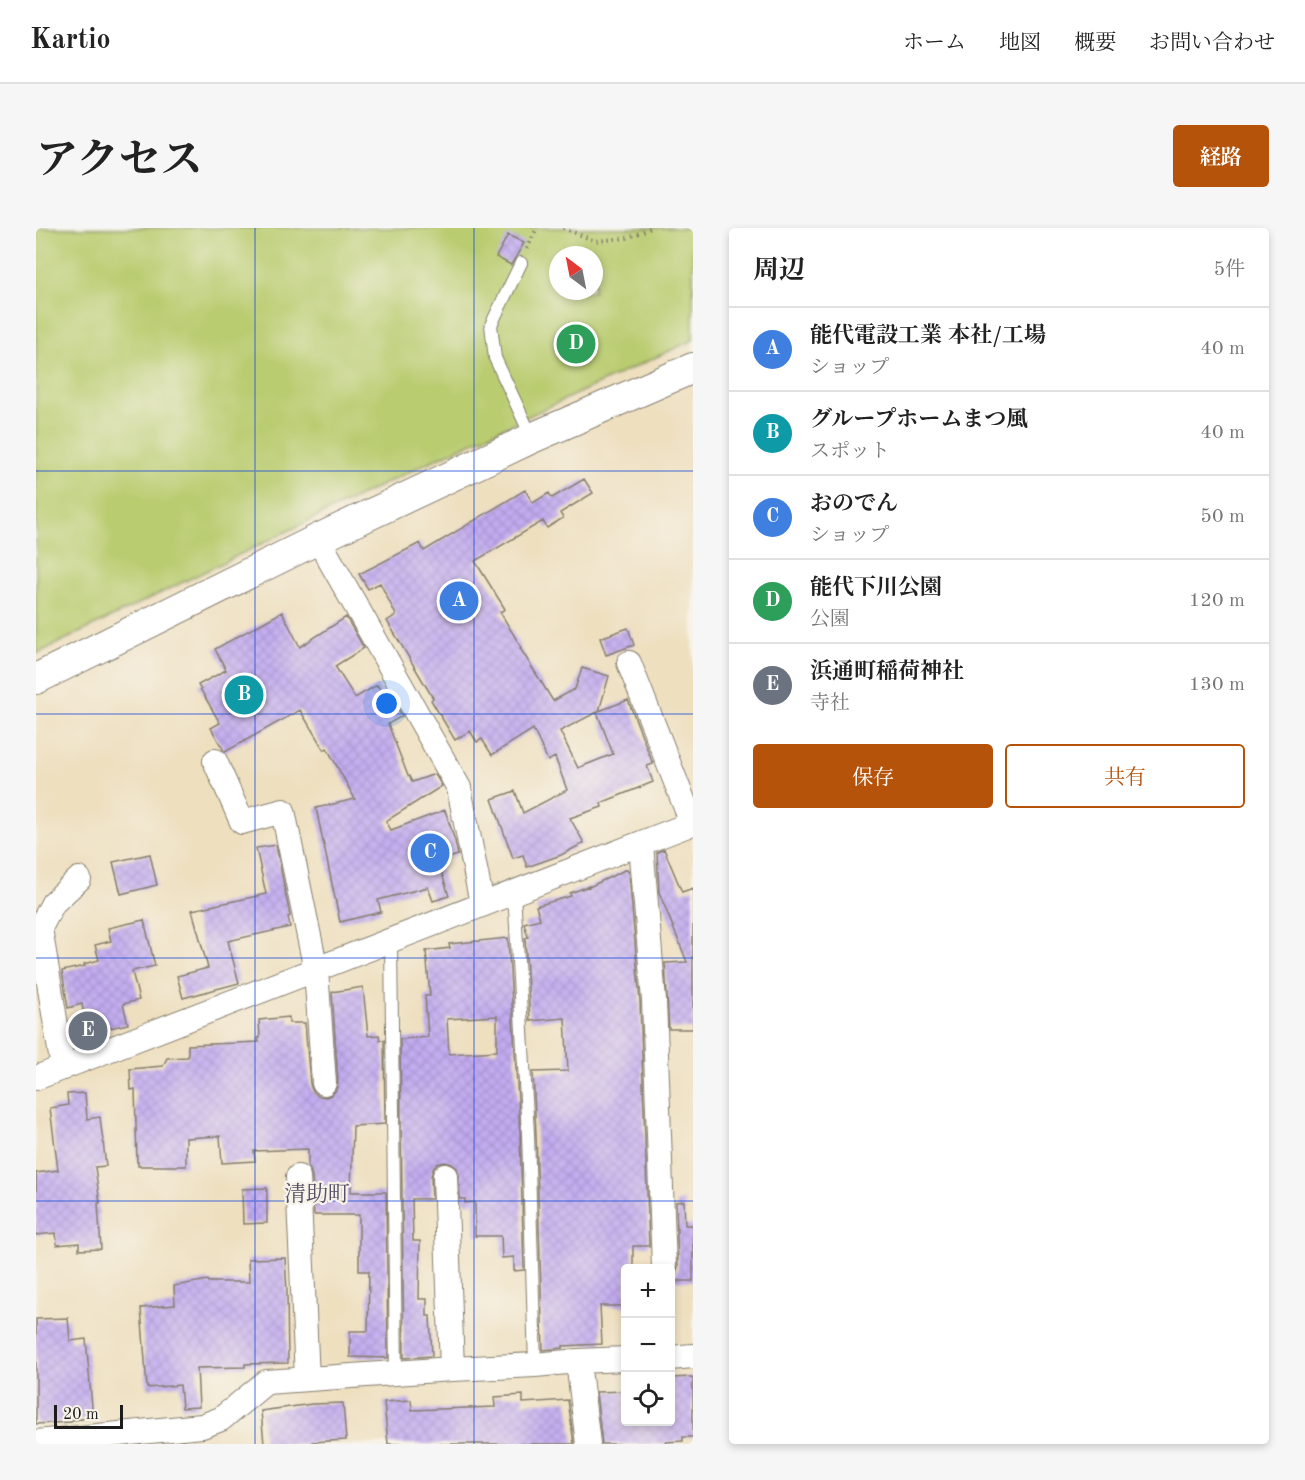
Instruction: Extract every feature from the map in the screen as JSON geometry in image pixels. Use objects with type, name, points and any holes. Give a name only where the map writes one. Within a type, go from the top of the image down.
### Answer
[{"type":"street","points":[[36,679],[318,539],[532,438],[693,368]]},
{"type":"street","points":[[318,539],[459,788],[482,904]]},
{"type":"street","points":[[36,1078],[693,823],[629,663]]},
{"type":"street","points":[[214,761],[243,822],[283,811],[316,970],[324,1083]]},
{"type":"street","points":[[641,844],[654,1001],[664,1264]]},
{"type":"street","points":[[63,1068],[40,928],[53,903],[79,879]]},
{"type":"street","points":[[445,1176],[452,1369]]},
{"type":"street","points":[[298,1177],[307,1379]]},
{"type":"street","points":[[675,1358],[693,1356]]},
{"type":"street","points":[[36,1442],[202,1426],[221,1419],[266,1382],[621,1359]]},
{"type":"street","points":[[578,1361],[588,1444]]},
{"type":"lane","points":[[521,263],[491,325],[495,358],[532,438]]},
{"type":"lane","points":[[514,892],[528,1134],[535,1365]]},
{"type":"lane","points":[[391,941],[396,1373]]},
{"type":"path","points":[[563,228],[595,241],[627,238],[651,228]]},
{"type":"green space","points":[[36,228],[693,228],[693,340],[425,464],[36,654]]},
{"type":"building","points":[[508,235],[524,243],[511,265],[496,257]]},
{"type":"building","points":[[584,479],[593,493],[560,513],[563,518],[547,528],[543,521],[475,561],[505,609],[500,612],[520,648],[553,701],[575,689],[582,668],[609,676],[599,711],[628,700],[653,764],[647,766],[653,782],[601,803],[602,807],[570,818],[584,843],[561,855],[527,867],[523,855],[513,858],[492,799],[515,791],[523,813],[567,790],[555,757],[548,761],[533,729],[492,755],[482,739],[477,742],[470,731],[455,740],[387,621],[396,615],[380,583],[368,589],[359,574],[420,543],[424,551],[525,490],[533,503],[549,493],[552,498]],"holes":[[[597,712],[613,754],[578,768],[560,731]]]},
{"type":"building","points":[[282,612],[300,647],[346,617],[364,648],[335,666],[355,698],[377,685],[382,693],[387,690],[402,716],[388,724],[408,776],[412,782],[435,774],[442,786],[386,821],[391,830],[445,810],[458,855],[438,861],[449,896],[433,901],[428,887],[378,900],[381,912],[340,922],[316,808],[355,799],[327,748],[324,750],[300,710],[224,751],[211,728],[220,723],[198,685],[226,670],[215,649]]},
{"type":"building","points":[[628,628],[634,645],[606,655],[600,638]]},
{"type":"building","points":[[276,845],[290,916],[288,917],[290,927],[228,941],[239,983],[183,998],[177,976],[208,968],[192,910],[266,894],[256,848]]},
{"type":"building","points":[[664,849],[682,892],[693,888],[693,1029],[669,1029],[665,963],[687,962],[659,892],[657,852]]},
{"type":"building","points":[[150,854],[157,885],[121,894],[113,862]]},
{"type":"building","points":[[627,869],[629,872],[640,1002],[649,1246],[633,1246],[633,1264],[621,1264],[621,1306],[600,1306],[602,1344],[563,1346],[563,1348],[543,1350],[533,1072],[568,1071],[565,1018],[530,1021],[525,938],[528,937],[524,923],[540,919],[536,906],[571,896],[570,893],[589,887]]},
{"type":"building","points":[[144,920],[155,966],[132,971],[139,1000],[123,1004],[128,1024],[87,1033],[82,1004],[68,1008],[62,971],[99,960],[95,945],[111,941],[108,928]]},
{"type":"building","points":[[508,938],[520,1134],[524,1270],[514,1271],[514,1257],[502,1258],[501,1236],[475,1236],[475,1202],[465,1203],[465,1199],[460,1199],[457,1168],[445,1162],[437,1164],[431,1176],[432,1199],[412,1199],[413,1241],[420,1241],[419,1299],[427,1299],[432,1356],[404,1358],[400,1039],[428,1037],[425,996],[430,996],[426,951],[450,948],[449,944]],"holes":[[[497,1016],[497,1051],[449,1054],[447,1019]]]},
{"type":"building","points":[[363,987],[368,1036],[379,1035],[380,1040],[384,1040],[385,1124],[353,1126],[351,1192],[386,1192],[388,1358],[350,1357],[350,1331],[368,1331],[369,1271],[359,1271],[359,1215],[314,1215],[308,1149],[254,1151],[255,1161],[222,1163],[220,1136],[186,1138],[186,1166],[138,1166],[135,1089],[131,1090],[130,1069],[163,1066],[167,1058],[188,1057],[188,1045],[259,1042],[259,1020],[289,1017],[289,1023],[305,1023],[312,1090],[318,1096],[331,1095],[336,1090],[338,1082],[332,992]]},
{"type":"building","points":[[85,1093],[87,1119],[100,1117],[106,1166],[95,1167],[100,1203],[98,1203],[101,1249],[79,1250],[79,1243],[57,1245],[56,1233],[36,1235],[36,1173],[58,1170],[50,1108],[68,1105],[67,1094]]},
{"type":"building","points":[[267,1188],[267,1223],[243,1224],[242,1189]]},
{"type":"building","points":[[684,1201],[685,1225],[693,1225],[693,1281],[675,1281],[678,1267],[676,1202]]},
{"type":"building","points":[[285,1258],[288,1363],[197,1368],[199,1407],[182,1408],[180,1385],[147,1388],[141,1308],[175,1305],[174,1286],[208,1280],[209,1282],[249,1282],[248,1259]]},
{"type":"building","points":[[68,1318],[70,1341],[86,1339],[93,1418],[36,1424],[36,1319]]},
{"type":"building","points":[[693,1377],[693,1437],[683,1437],[683,1441],[666,1442],[666,1444],[602,1444],[596,1392],[621,1391],[621,1426],[675,1426],[675,1378]]},
{"type":"building","points":[[523,1395],[523,1403],[568,1400],[574,1444],[388,1444],[384,1402],[411,1400],[412,1410],[495,1407],[494,1397]]},
{"type":"building","points":[[343,1403],[346,1440],[312,1442],[312,1444],[264,1444],[261,1411],[312,1404]]},
{"type":"place","name":"能代下川公園","points":[[576,344]]},
{"type":"place","name":"能代電設工業 本社/工場","points":[[459,601]]},
{"type":"place","name":"グループホームまつ風","points":[[244,695]]},
{"type":"place","name":"おのでん","points":[[430,853]]},
{"type":"place","name":"浜通町稲荷神社","points":[[88,1031]]},
{"type":"district","name":"清助町","points":[[317,1193]]}]
